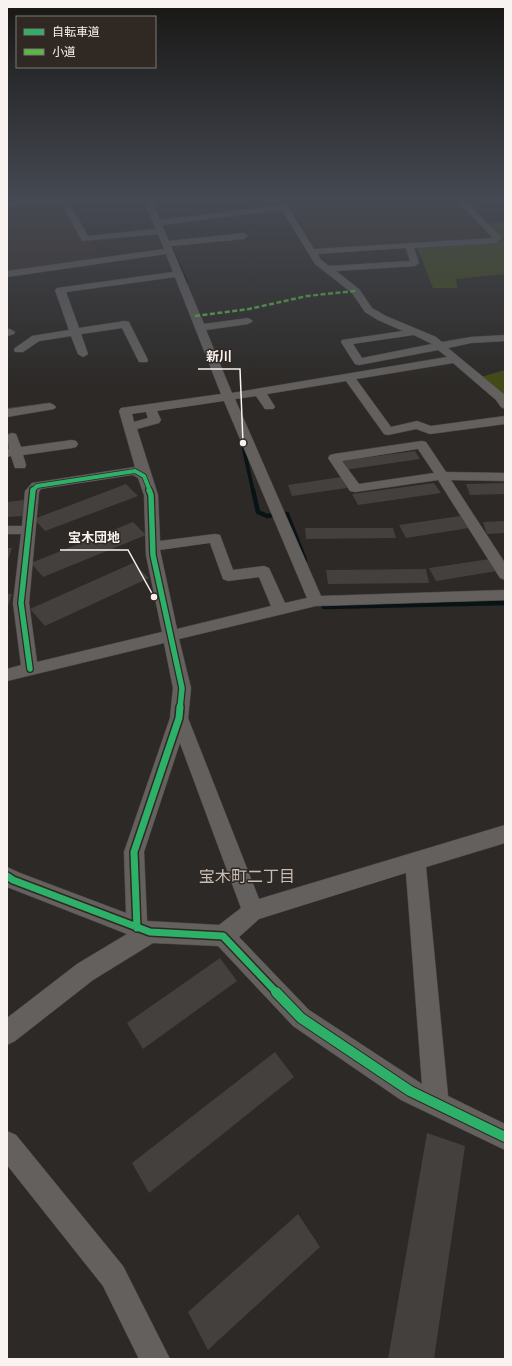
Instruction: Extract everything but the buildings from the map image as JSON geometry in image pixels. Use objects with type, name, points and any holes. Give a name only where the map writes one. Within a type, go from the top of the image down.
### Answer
[{"type":"street","points":[[7,274],[77,263]]},
{"type":"street","points":[[174,263],[228,397],[316,601]]},
{"type":"street","points":[[319,263],[356,291],[368,310],[382,318],[432,339],[504,401]]},
{"type":"street","points":[[327,269],[415,263]]},
{"type":"street","points":[[83,354],[60,290],[179,274]]},
{"type":"street","points":[[200,328],[248,321]]},
{"type":"street","points":[[19,350],[36,338],[125,324],[143,360]]},
{"type":"street","points":[[415,332],[346,342],[359,362],[471,340],[505,338]]},
{"type":"street","points":[[143,930],[134,852],[179,718],[182,688],[153,556],[151,495],[130,426],[155,420],[150,408],[260,392],[457,359]]},
{"type":"street","points":[[349,377],[388,431],[417,426],[430,430],[505,420]]},
{"type":"street","points":[[260,392],[269,407]]},
{"type":"street","points":[[7,413],[50,407]]},
{"type":"street","points":[[12,437],[12,453],[20,465]]},
{"type":"street","points":[[12,453],[72,444]]},
{"type":"street","points":[[505,477],[442,476],[355,488],[334,458],[422,445],[442,476],[505,575]]},
{"type":"street","points":[[30,669],[21,603],[32,491],[37,486],[135,471],[144,476]]},
{"type":"street","points":[[7,530],[27,530]]},
{"type":"street","points":[[153,546],[216,538],[228,576],[264,571],[280,609]]},
{"type":"street","points":[[7,675],[316,601],[505,595]]},
{"type":"street","points":[[179,718],[253,911]]},
{"type":"street","points":[[223,936],[253,911],[505,834]]},
{"type":"street","points":[[415,861],[436,1104]]},
{"type":"street","points":[[7,876],[13,880],[143,930],[223,936],[301,1018],[410,1092],[505,1137]]},
{"type":"street","points":[[7,1032],[143,930]]},
{"type":"street","points":[[7,1144],[113,1276],[155,1359]]},
{"type":"shaded area","points":[[7,263],[65,263],[7,271]]},
{"type":"green space","points":[[423,263],[505,263],[505,274],[456,279],[457,288],[433,288]]},
{"type":"green space","points":[[505,370],[505,398],[481,377]]},
{"type":"waterway","points":[[178,263],[187,282],[182,287]]},
{"type":"waterway","points":[[242,441],[253,491]]},
{"type":"waterway","points":[[253,490],[258,512],[267,516],[287,514],[305,560]]},
{"type":"waterway","points":[[322,601],[324,607],[505,603]]},
{"type":"marked path","points":[[195,316],[249,309],[307,296],[356,291]]},
{"type":"cycle path","points":[[30,669],[21,603],[32,491],[37,486],[135,471],[144,476],[151,495],[153,555],[182,688],[179,718],[134,852],[137,928]]},
{"type":"cycle path","points":[[7,876],[13,880],[150,932],[223,936],[301,1018],[410,1091],[505,1137]]},
{"type":"place","name":"新川","points":[[243,443]]},
{"type":"place","name":"宝木団地","points":[[154,597]]},
{"type":"district","name":"宝木町二丁目","points":[[247,876]]}]
